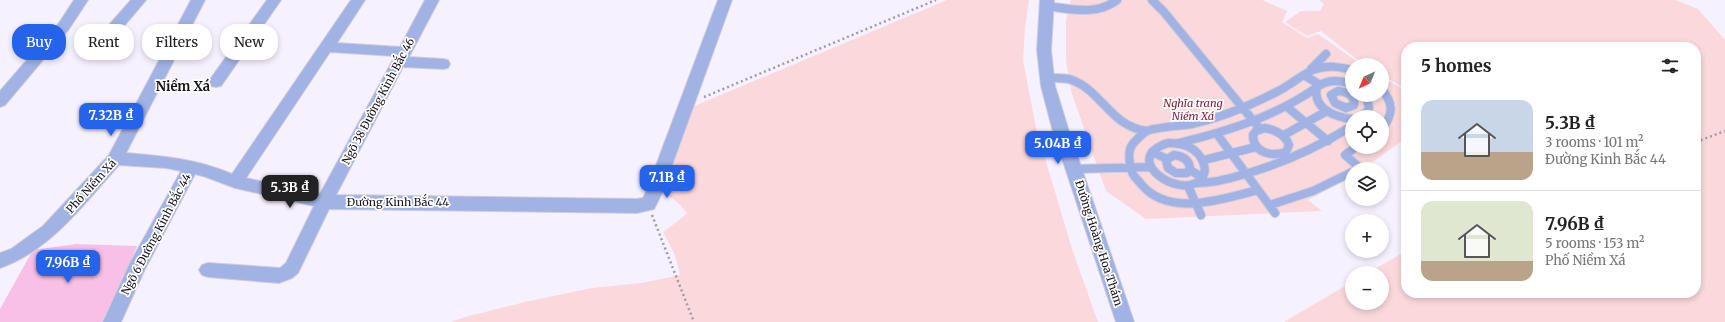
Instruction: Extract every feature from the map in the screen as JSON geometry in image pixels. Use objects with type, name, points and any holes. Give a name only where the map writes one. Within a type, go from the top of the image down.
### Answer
[{"type":"street","points":[[0,101],[64,26],[81,0]]},
{"type":"street","points":[[118,24],[139,0]]},
{"type":"street","name":"Phố Niềm Xá","points":[[0,261],[17,254],[49,231],[115,160],[198,0]]},
{"type":"street","points":[[216,82],[274,0]]},
{"type":"street","points":[[235,182],[358,0]]},
{"type":"street","name":"Ngõ 38 Đường Kinh Bắc 46","points":[[208,270],[279,276],[292,268],[324,202],[432,0]]},
{"type":"street","points":[[648,204],[654,193],[725,0]]},
{"type":"street","name":"Đường Hoàng Hoa Thám","points":[[1047,3],[1044,50],[1047,78],[1060,128],[1125,322]]},
{"type":"street","points":[[326,47],[443,64]]},
{"type":"street","name":"Đường Kinh Bắc 44","points":[[115,160],[166,162],[191,167],[235,182],[324,202],[637,206],[648,204]]},
{"type":"street","name":"Ngõ 6 Đường Kinh Bắc 44","points":[[112,322],[136,268],[191,167]]},
{"type":"lane","points":[[1047,3],[1094,10],[1105,8],[1117,0]]},
{"type":"lane","points":[[1152,0],[1164,12],[1260,129]]},
{"type":"lane","points":[[1307,73],[1326,54]]},
{"type":"lane","points":[[1047,78],[1072,80],[1086,88],[1128,126],[1140,131],[1191,124],[1225,115],[1273,94],[1315,69],[1334,66],[1345,68]]},
{"type":"lane","points":[[1307,73],[1318,86],[1316,98],[1320,105],[1327,111],[1345,119]]},
{"type":"lane","points":[[1176,143],[1189,147],[1199,154],[1204,160],[1206,167],[1200,180],[1188,186],[1175,185],[1165,182],[1156,175],[1149,160],[1152,152],[1162,145],[1217,134],[1255,122],[1287,107],[1318,86],[1330,80],[1345,82]]},
{"type":"lane","points":[[1337,80],[1340,91]]},
{"type":"lane","points":[[1345,92],[1340,91],[1332,93],[1332,99],[1335,103],[1344,108],[1352,106],[1354,102]]},
{"type":"lane","points":[[1316,98],[1332,99]]},
{"type":"lane","points":[[1389,98],[1392,109],[1389,120]]},
{"type":"lane","points":[[1287,107],[1328,141]]},
{"type":"lane","points":[[1284,135],[1307,124],[1327,111]]},
{"type":"lane","points":[[1167,159],[1174,155],[1182,157],[1189,161],[1190,170],[1200,180],[1211,183],[1247,174],[1304,155],[1328,141],[1345,126]]},
{"type":"lane","points":[[1260,129],[1271,129],[1284,135],[1289,148],[1283,154],[1267,154],[1256,147],[1252,137],[1256,130],[1260,129]]},
{"type":"lane","points":[[1147,130],[1131,146],[1129,154],[1132,173],[1136,180],[1152,194],[1175,203],[1196,203],[1222,199],[1258,190]]},
{"type":"lane","points":[[1217,134],[1275,213]]},
{"type":"lane","points":[[1182,157],[1189,147]]},
{"type":"lane","points":[[1204,160],[1256,147]]},
{"type":"lane","points":[[1152,152],[1167,159]]},
{"type":"lane","points":[[1346,154],[1345,155],[1353,162]]},
{"type":"lane","points":[[1167,159],[1166,166],[1173,172],[1184,174],[1190,170]]},
{"type":"lane","points":[[1074,169],[1151,167]]},
{"type":"lane","points":[[1165,182],[1173,172]]},
{"type":"lane","points":[[1270,205],[1313,191],[1345,175]]},
{"type":"lane","points":[[1188,186],[1201,215]]},
{"type":"path","points":[[687,104],[936,0]]},
{"type":"path","points":[[1701,140],[1725,131]]},
{"type":"path","points":[[648,204],[694,322]]},
{"type":"green space","points":[[947,0],[1029,0],[1023,60],[1036,128],[1072,249],[1098,322],[450,322],[525,302],[592,288],[642,283],[680,275],[675,255],[663,232],[687,213],[675,200],[660,192],[692,107]]},
{"type":"green space","name":"Nghĩa trang Niềm Xá","points":[[1071,0],[1262,0],[1287,11],[1282,22],[1307,38],[1318,34],[1352,58],[1345,58],[1345,102],[1389,102],[1389,81],[1401,88],[1401,142],[1389,150],[1389,110],[1345,110],[1345,154],[1384,154],[1373,162],[1345,162],[1345,180],[1308,200],[1322,211],[1146,219],[1106,191],[1071,91],[1066,60],[1066,20]]},
{"type":"green space","points":[[1319,0],[1675,0],[1698,9],[1725,40],[1725,322],[1284,322],[1345,286],[1345,310],[1389,310],[1389,266],[1380,266],[1401,254],[1401,298],[1701,298],[1701,42],[1401,42],[1401,86],[1389,79],[1389,58],[1355,58],[1321,31],[1307,36],[1285,22],[1301,11],[1320,11],[1324,4]]},
{"type":"building","points":[[76,244],[137,246],[105,322],[0,322],[0,309],[33,250]]},
{"type":"district","name":"Niềm Xá","points":[[183,86]]}]
